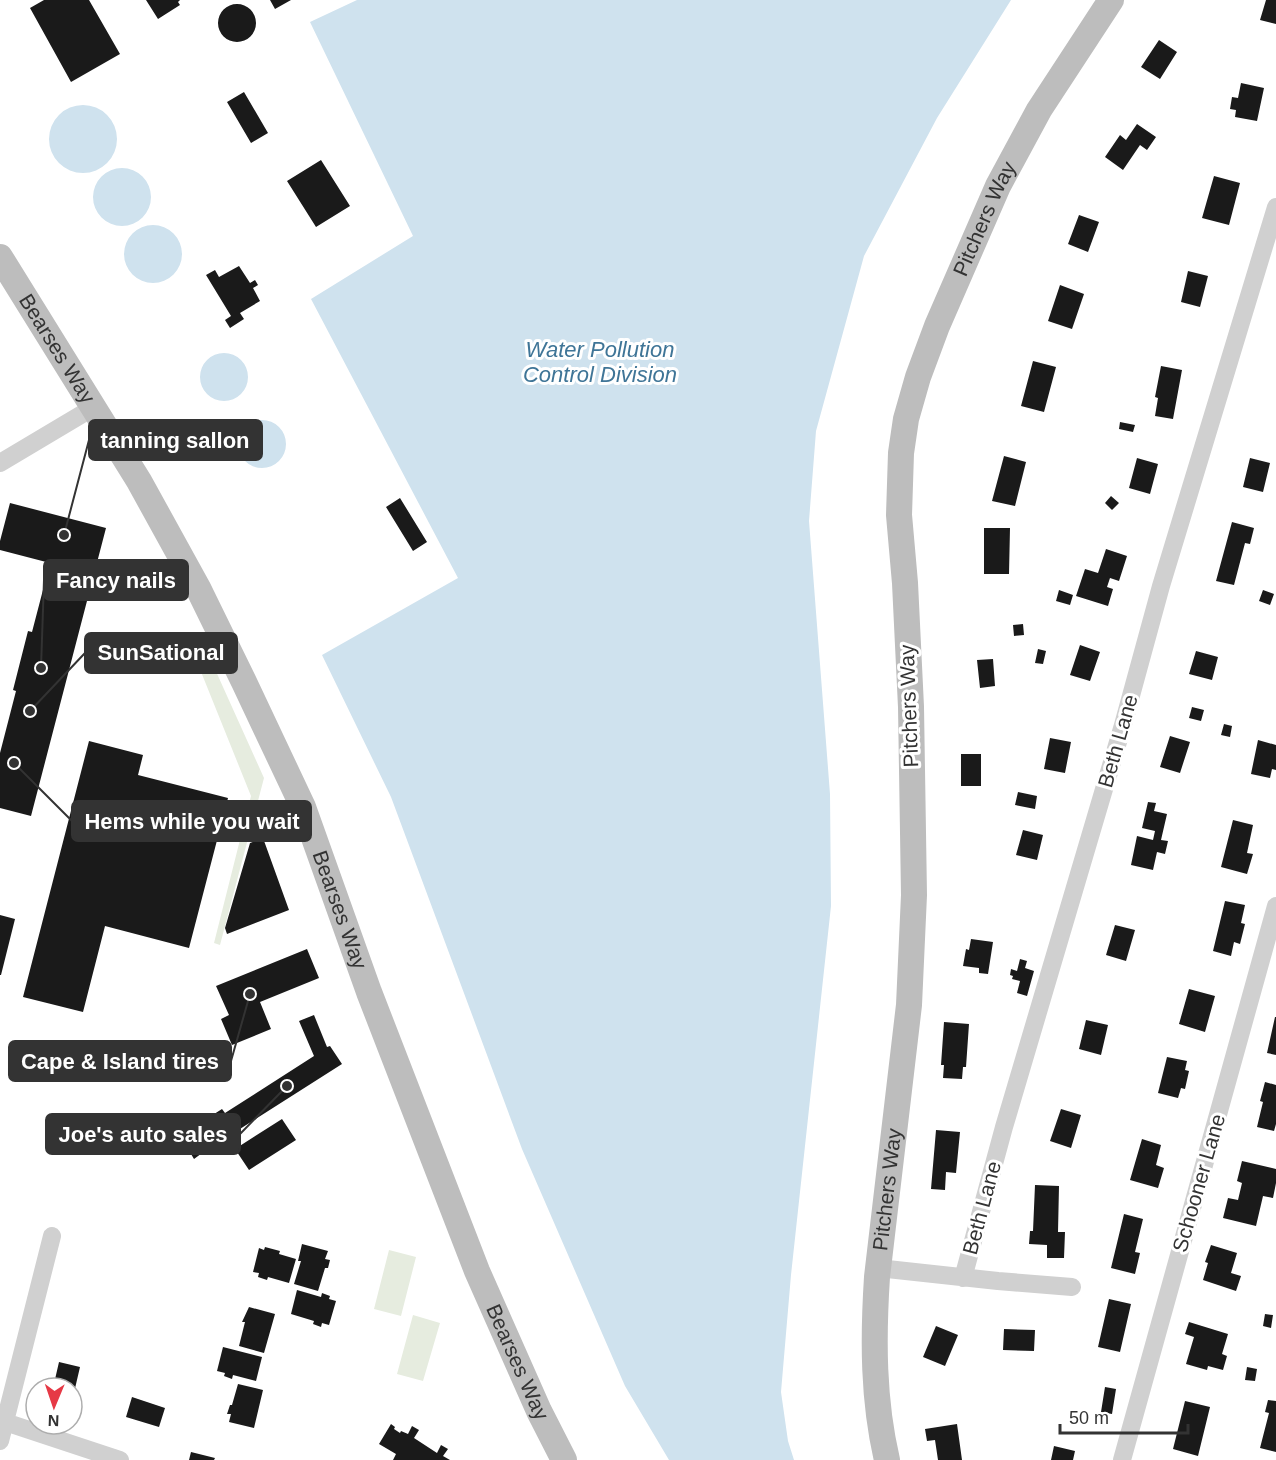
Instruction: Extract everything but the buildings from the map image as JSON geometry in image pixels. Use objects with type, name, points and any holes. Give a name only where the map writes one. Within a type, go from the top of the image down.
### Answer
[{"type":"main road","name":"Pitchers Way","points":[[887,1460],[874,1366],[874,1318],[909,1005],[914,895],[911,707],[899,515],[901,453],[906,419],[918,377],[938,326],[998,186],[1039,110],[1111,0]]},
{"type":"main road","name":"Bearses Way","points":[[0,257],[139,481],[199,590],[303,807],[369,992],[444,1189],[498,1321],[564,1460]]},
{"type":"street","name":"Beth Lane","points":[[963,1278],[1004,1126],[1123,725],[1161,586],[1276,207]]},
{"type":"street","points":[[0,463],[94,407]]},
{"type":"street","name":"Schooner Lane","points":[[1122,1460],[1276,906]]},
{"type":"street","points":[[0,1441],[52,1236]]},
{"type":"street","name":"Beth Lane","points":[[878,1268],[1072,1287]]},
{"type":"street","points":[[4,1422],[120,1460]]},
{"type":"shaded area","points":[[192,634],[199,638],[205,647],[264,778],[220,945],[214,943],[251,796],[189,642],[158,659],[153,660],[151,657],[158,646],[167,640]]},
{"type":"shaded area","points":[[389,1250],[416,1257],[401,1316],[374,1309]]},
{"type":"shaded area","points":[[413,1315],[440,1323],[423,1381],[397,1374]]},
{"type":"water","name":"Water Pollution Control Division","points":[[357,0],[1011,0],[937,118],[864,256],[816,431],[809,521],[830,794],[831,906],[791,1275],[781,1392],[788,1441],[794,1460],[669,1460],[625,1386],[522,1149],[391,797],[322,655],[458,578],[311,299],[413,236],[310,22]]},
{"type":"water","points":[[90,105],[102,111],[111,120],[117,132],[115,152],[107,163],[90,173],[76,173],[59,163],[51,152],[49,132],[59,115],[70,107]]},
{"type":"water","points":[[122,168],[138,173],[146,181],[151,197],[146,213],[138,221],[122,226],[106,221],[98,213],[93,197],[98,181],[106,173]]},
{"type":"water","points":[[153,225],[169,230],[177,238],[182,254],[177,270],[169,278],[153,283],[137,278],[129,270],[124,254],[129,238],[137,230]]},
{"type":"water","points":[[219,353],[229,353],[241,360],[248,372],[248,382],[241,394],[229,401],[219,401],[204,390],[200,382],[200,372],[211,357]]},
{"type":"water","points":[[257,420],[267,420],[279,427],[286,439],[286,449],[279,461],[267,468],[257,468],[242,457],[238,449],[238,439],[249,424]]},
{"type":"place","name":"tanning sallon","points":[[64,535]]},
{"type":"place","name":"Fancy nails","points":[[41,668]]},
{"type":"place","name":"SunSational","points":[[30,711]]},
{"type":"place","name":"Hems while you wait","points":[[14,763]]},
{"type":"place","name":"Cape & Island tires","points":[[250,994]]},
{"type":"place","name":"Joe's auto sales","points":[[287,1086]]}]
